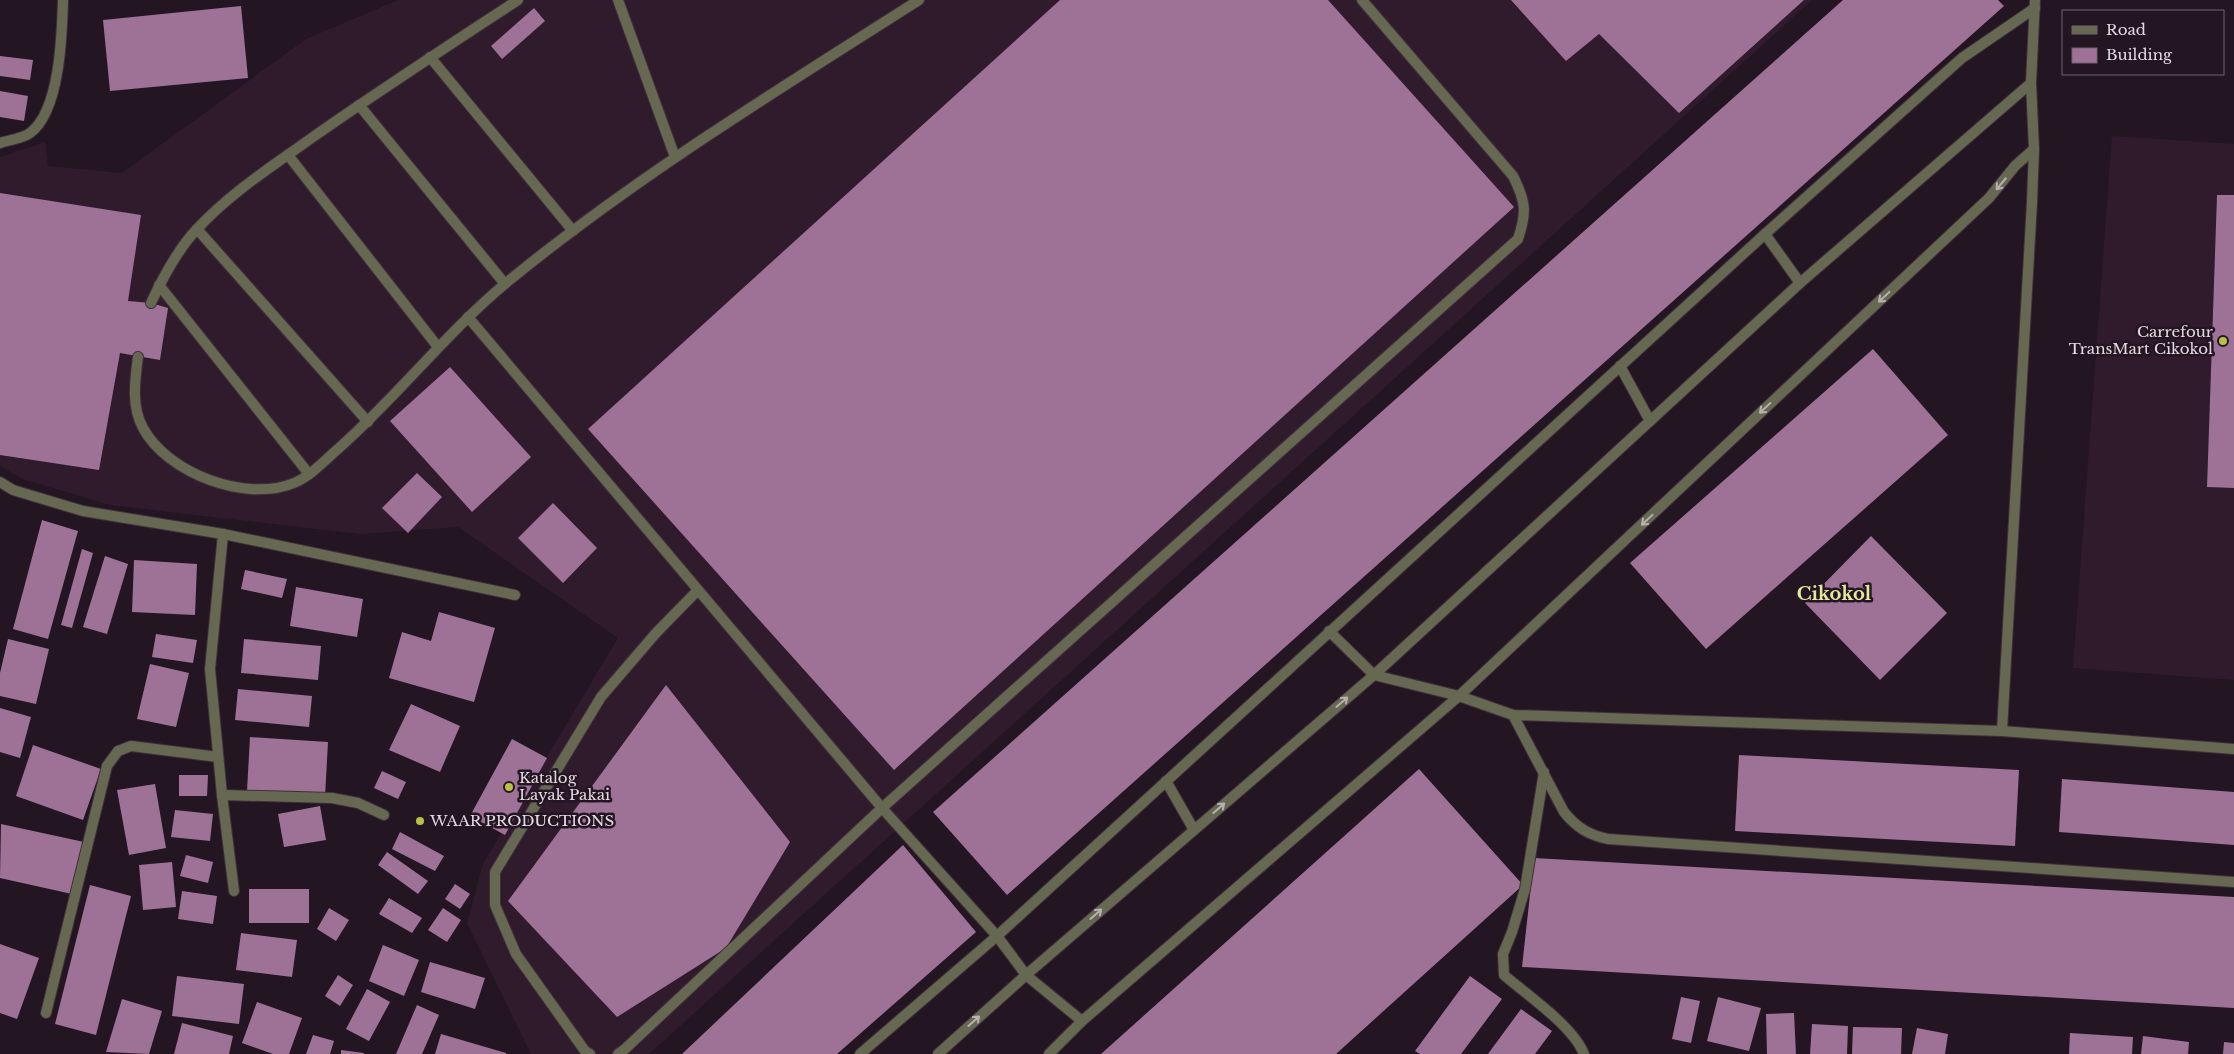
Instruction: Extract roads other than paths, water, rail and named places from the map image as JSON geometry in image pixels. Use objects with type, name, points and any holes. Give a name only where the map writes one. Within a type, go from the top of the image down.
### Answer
[{"type":"street","points":[[0,143],[29,134],[42,121],[61,57],[63,0]]},
{"type":"street","points":[[152,303],[159,285],[177,254],[197,229],[234,196],[359,105],[518,0]]},
{"type":"street","points":[[618,0],[674,157]]},
{"type":"street","points":[[138,357],[135,405],[142,427],[154,445],[193,473],[209,479],[249,489],[281,487],[296,482],[309,474],[368,422],[468,317],[505,284],[573,231],[674,157],[919,0]]},
{"type":"street","points":[[618,1054],[882,808],[1518,239],[1525,217],[1523,196],[1513,176],[1362,0]]},
{"type":"street","points":[[2002,731],[2032,202],[2034,149],[2031,83],[2035,4]]},
{"type":"street","points":[[860,1054],[997,936],[1764,234],[1962,58],[2035,4]]},
{"type":"street","points":[[430,57],[573,231]]},
{"type":"street","points":[[938,1054],[1026,975],[1374,675],[1800,283],[2031,83]]},
{"type":"street","points":[[359,105],[505,284]]},
{"type":"street","points":[[1049,1054],[1082,1021],[1459,696],[1989,198],[2015,166],[2034,149]]},
{"type":"street","points":[[288,155],[438,347]]},
{"type":"street","points":[[197,229],[368,422]]},
{"type":"street","points":[[1764,234],[1800,283]]},
{"type":"street","points":[[159,285],[309,474]]},
{"type":"street","points":[[468,317],[882,808],[997,936],[1026,975],[1082,1021]]},
{"type":"street","points":[[1620,366],[1650,421]]},
{"type":"street","points":[[0,482],[13,490],[83,511],[222,534],[515,594]]},
{"type":"street","points":[[222,534],[210,669],[218,758],[234,891]]},
{"type":"street","points":[[590,1054],[585,1051],[516,954],[494,905],[495,872],[601,697],[656,633],[698,590]]},
{"type":"street","points":[[1329,632],[1374,675],[1459,696],[1513,715],[2002,731],[2234,750]]},
{"type":"street","points":[[1513,715],[1564,812],[1574,824],[1590,835],[1608,840],[2234,882]]},
{"type":"street","points":[[46,1013],[107,766],[118,751],[131,746],[218,758]]},
{"type":"street","points":[[1544,772],[1525,889],[1503,954],[1504,974],[1568,1030],[1580,1043],[1584,1054]]},
{"type":"street","points":[[1166,781],[1194,830]]},
{"type":"street","points":[[222,795],[332,798],[358,803],[384,815]]},
{"type":"place","name":"Carrefour TransMart Cikokol","points":[[2223,341]]},
{"type":"place","name":"Katalog Layak Pakai","points":[[509,787]]},
{"type":"place","name":"WAAR PRODUCTIONS","points":[[420,821]]},
{"type":"district","name":"Cikokol","points":[[1834,594]]}]
